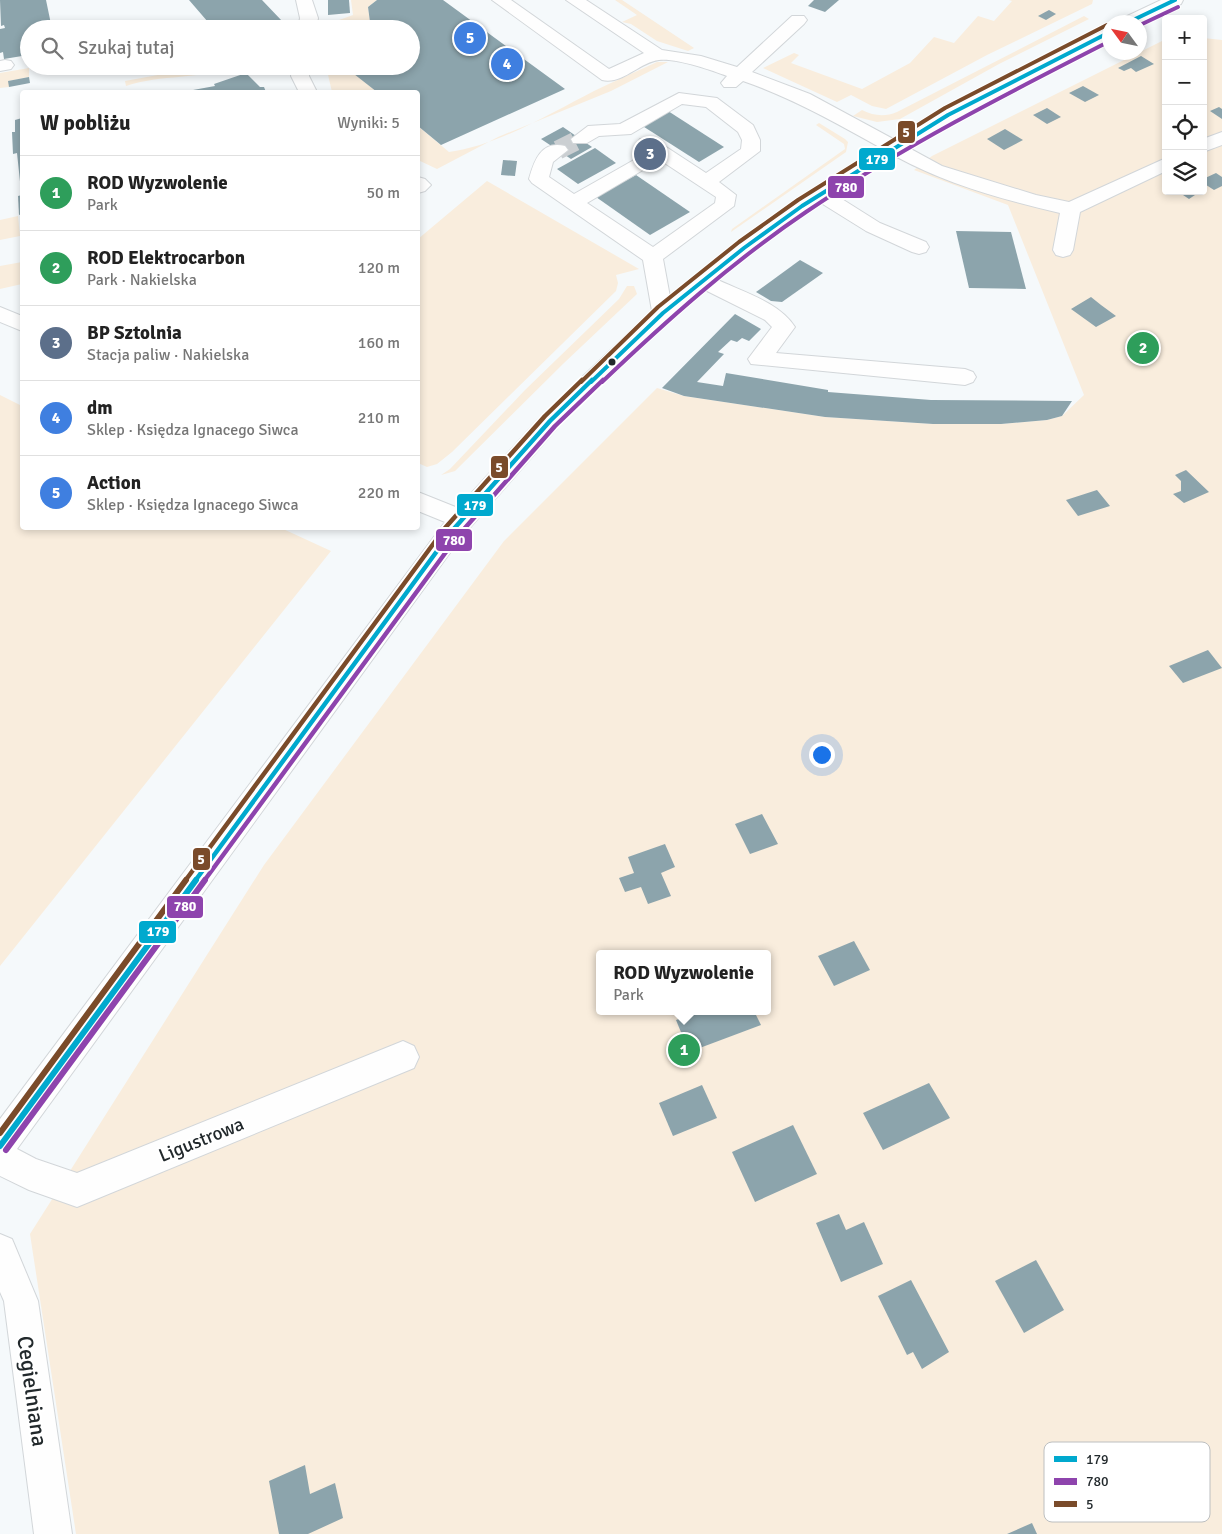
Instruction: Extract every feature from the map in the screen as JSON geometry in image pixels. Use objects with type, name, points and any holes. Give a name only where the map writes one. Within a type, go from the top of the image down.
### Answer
[{"type":"street","points":[[304,0],[309,20]]},
{"type":"street","points":[[500,0],[608,76],[657,54]]},
{"type":"street","points":[[574,0],[657,54],[701,61],[740,72],[804,98],[935,170],[1032,200],[1071,209],[1162,166]]},
{"type":"street","points":[[1144,15],[1175,0]]},
{"type":"street","points":[[711,102],[740,72],[798,20]]},
{"type":"street","points":[[0,1146],[462,519],[550,421],[663,313],[744,248],[820,194],[893,147],[964,106],[1102,36]]},
{"type":"street","points":[[300,75],[307,90]]},
{"type":"street","points":[[580,139],[595,130],[624,130],[679,98],[711,102],[746,130],[751,140],[750,152],[706,182]]},
{"type":"street","points":[[624,130],[726,195],[724,206],[653,257]]},
{"type":"street","points":[[1207,144],[1222,138]]},
{"type":"street","points":[[558,150],[544,159],[539,180],[653,257],[663,313]]},
{"type":"street","points":[[573,202],[661,152]]},
{"type":"street","points":[[820,194],[873,227],[919,247]]},
{"type":"street","points":[[1063,250],[1071,209]]},
{"type":"street","points":[[703,280],[773,315],[784,327],[759,359],[965,377]]},
{"type":"street","points":[[0,314],[20,323]]},
{"type":"street","points":[[420,502],[462,519]]},
{"type":"street","name":"Ligustrowa","points":[[0,1158],[29,1173],[77,1190],[403,1057]]},
{"type":"street","name":"Cegielniana","points":[[0,1251],[21,1301],[52,1534]]},
{"type":"shaded area","points":[[351,0],[377,0],[368,7],[370,20],[339,20],[353,15]]},
{"type":"shaded area","points":[[615,0],[622,0],[694,48],[688,51],[657,41],[631,24],[622,22],[637,15]]},
{"type":"shaded area","points":[[1009,0],[1093,0],[1092,4],[987,55],[886,109],[872,106],[851,95],[837,102],[763,68],[794,53],[799,55],[791,63],[862,89],[910,63],[934,37],[954,43],[978,16],[994,21],[1012,1]]},
{"type":"shaded area","points":[[1084,16],[1089,19],[999,64],[900,119],[877,122],[853,116],[862,110],[880,115],[897,112]]},
{"type":"shaded area","points":[[1207,38],[1222,40],[1222,1534],[76,1534],[30,1234],[264,865],[504,541],[657,388],[684,396],[825,417],[933,424],[1001,424],[1047,420],[1062,416],[1084,395],[1008,205],[914,170],[932,156],[1124,60],[1147,60],[1147,48],[1162,41],[1162,195],[1207,195]]},
{"type":"shaded area","points":[[657,62],[668,62],[611,91],[533,123],[594,91]]},
{"type":"shaded area","points":[[20,70],[20,75],[29,75],[29,77],[9,81],[9,87],[0,88],[0,73]]},
{"type":"shaded area","points":[[158,75],[193,75],[139,82],[126,86],[125,81]]},
{"type":"shaded area","points":[[328,75],[356,75],[375,90],[332,90]]},
{"type":"shaded area","points":[[533,123],[505,136],[488,142],[498,137]]},
{"type":"shaded area","points":[[819,123],[848,142],[846,152],[731,232],[732,229],[845,149],[844,144],[816,125]]},
{"type":"shaded area","points":[[420,128],[449,152],[467,149],[488,142],[437,169],[420,161]]},
{"type":"shaded area","points":[[487,181],[639,269],[616,275],[618,283],[616,291],[452,452],[437,464],[427,467],[420,464],[420,237]]},
{"type":"shaded area","points":[[18,216],[20,236],[0,240],[0,220]]},
{"type":"shaded area","points":[[20,262],[20,284],[0,289],[0,266]]},
{"type":"shaded area","points":[[627,286],[634,286],[637,294],[455,471],[441,475],[450,469],[525,390],[619,299]]},
{"type":"shaded area","points":[[0,395],[20,405],[20,530],[285,530],[331,551],[0,966]]},
{"type":"building","points":[[0,0],[46,0],[50,20],[20,20],[20,56],[4,59],[3,52],[0,53],[0,29],[5,28],[4,25],[1,26]]},
{"type":"building","points":[[189,0],[262,0],[281,20],[206,20]]},
{"type":"building","points":[[328,0],[349,0],[350,13],[328,15]]},
{"type":"building","points":[[377,0],[443,0],[565,89],[441,145],[420,128],[420,90],[374,90],[355,75],[420,75],[420,20],[370,20],[368,7]]},
{"type":"building","points":[[814,0],[839,0],[825,12],[808,6]]},
{"type":"building","points":[[1049,10],[1056,14],[1046,20],[1038,16]]},
{"type":"building","points":[[1133,60],[1147,60],[1154,64],[1136,72],[1131,68],[1124,71],[1118,68]]},
{"type":"building","points":[[240,75],[248,75],[265,90],[193,90],[215,86],[214,84]]},
{"type":"building","points":[[29,77],[30,83],[9,87],[8,81]]},
{"type":"building","points":[[1083,86],[1099,95],[1085,102],[1069,93]]},
{"type":"building","points":[[1219,107],[1222,109],[1222,119],[1210,111]]},
{"type":"building","points":[[1047,108],[1061,117],[1047,124],[1033,115]]},
{"type":"building","points":[[668,111],[724,147],[699,162],[641,125]]},
{"type":"building","points":[[20,119],[20,182],[17,153],[13,154],[12,132],[15,132],[15,120]]},
{"type":"building","points":[[563,127],[592,147],[571,159],[541,139]]},
{"type":"building","points":[[1005,129],[1023,140],[1004,150],[987,139]]},
{"type":"building","points":[[595,148],[616,163],[578,184],[557,169]]},
{"type":"building","points":[[503,160],[517,161],[515,176],[501,175]]},
{"type":"building","points":[[1216,173],[1222,177],[1222,186],[1214,190],[1207,186],[1207,177]]},
{"type":"building","points":[[636,175],[690,212],[650,235],[596,197]]},
{"type":"building","points":[[1183,195],[1195,195],[1189,199]]},
{"type":"building","points":[[18,196],[20,196],[19,215]]},
{"type":"building","points":[[956,231],[1011,232],[1026,289],[969,288]]},
{"type":"building","points":[[800,260],[823,273],[782,302],[771,301],[756,292]]},
{"type":"building","points":[[1091,297],[1116,316],[1096,327],[1071,309]]},
{"type":"building","points":[[735,314],[761,329],[749,341],[742,338],[737,342],[731,340],[718,352],[724,354],[697,382],[723,386],[726,373],[828,390],[828,392],[931,400],[1072,401],[1062,416],[1047,420],[1001,424],[933,424],[825,417],[684,396],[662,388]]},
{"type":"building","points":[[1186,470],[1209,492],[1184,503],[1173,494],[1181,491],[1181,481],[1175,475]]},
{"type":"building","points":[[1097,490],[1110,506],[1078,516],[1066,500]]},
{"type":"building","points":[[1208,650],[1222,668],[1183,683],[1169,666]]},
{"type":"building","points":[[762,814],[778,844],[750,854],[735,824]]},
{"type":"building","points":[[665,844],[675,867],[661,873],[671,896],[648,904],[641,887],[625,892],[619,878],[634,873],[628,857]]},
{"type":"building","points":[[854,941],[870,970],[834,986],[818,956]]},
{"type":"building","points":[[689,1015],[756,1015],[761,1025],[689,1052],[676,1020]]},
{"type":"building","points":[[929,1083],[950,1118],[883,1150],[863,1113]]},
{"type":"building","points":[[702,1085],[717,1118],[673,1136],[659,1103]]},
{"type":"building","points":[[793,1125],[817,1174],[755,1202],[732,1152]]},
{"type":"building","points":[[839,1214],[846,1230],[864,1222],[883,1264],[841,1282],[816,1223]]},
{"type":"building","points":[[1036,1260],[1064,1310],[1024,1333],[995,1281]]},
{"type":"building","points":[[911,1280],[949,1352],[922,1369],[913,1352],[907,1355],[878,1296]]},
{"type":"building","points":[[305,1465],[310,1494],[335,1483],[343,1518],[308,1534],[279,1534],[269,1481]]},
{"type":"building","points":[[1032,1523],[1037,1534],[1007,1534]]},
{"type":"tunnel","points":[[558,150],[580,139]]},
{"type":"transit line","name":"179","points":[[1144,15],[1175,0]]},
{"type":"transit line","name":"780","points":[[1147,22],[1178,7]]},
{"type":"transit line","name":"5","points":[[0,1133],[445,528],[545,416],[658,307],[739,242],[798,200],[945,108],[1102,28]]},
{"type":"transit line","name":"179","points":[[0,1146],[451,532],[550,421],[663,313],[744,248],[802,206],[948,115],[1102,36]]},
{"type":"transit line","name":"780","points":[[6,1150],[457,537],[555,426],[668,319],[749,254],[806,212],[952,122],[1102,45]]},
{"type":"place","name":"Action","points":[[470,38]]},
{"type":"place","name":"dm","points":[[507,64]]},
{"type":"place","name":"BP Sztolnia","points":[[650,154]]},
{"type":"place","name":"ROD Elektrocarbon","points":[[1143,348]]},
{"type":"place","name":"ROD Wyzwolenie","points":[[684,1050]]}]
